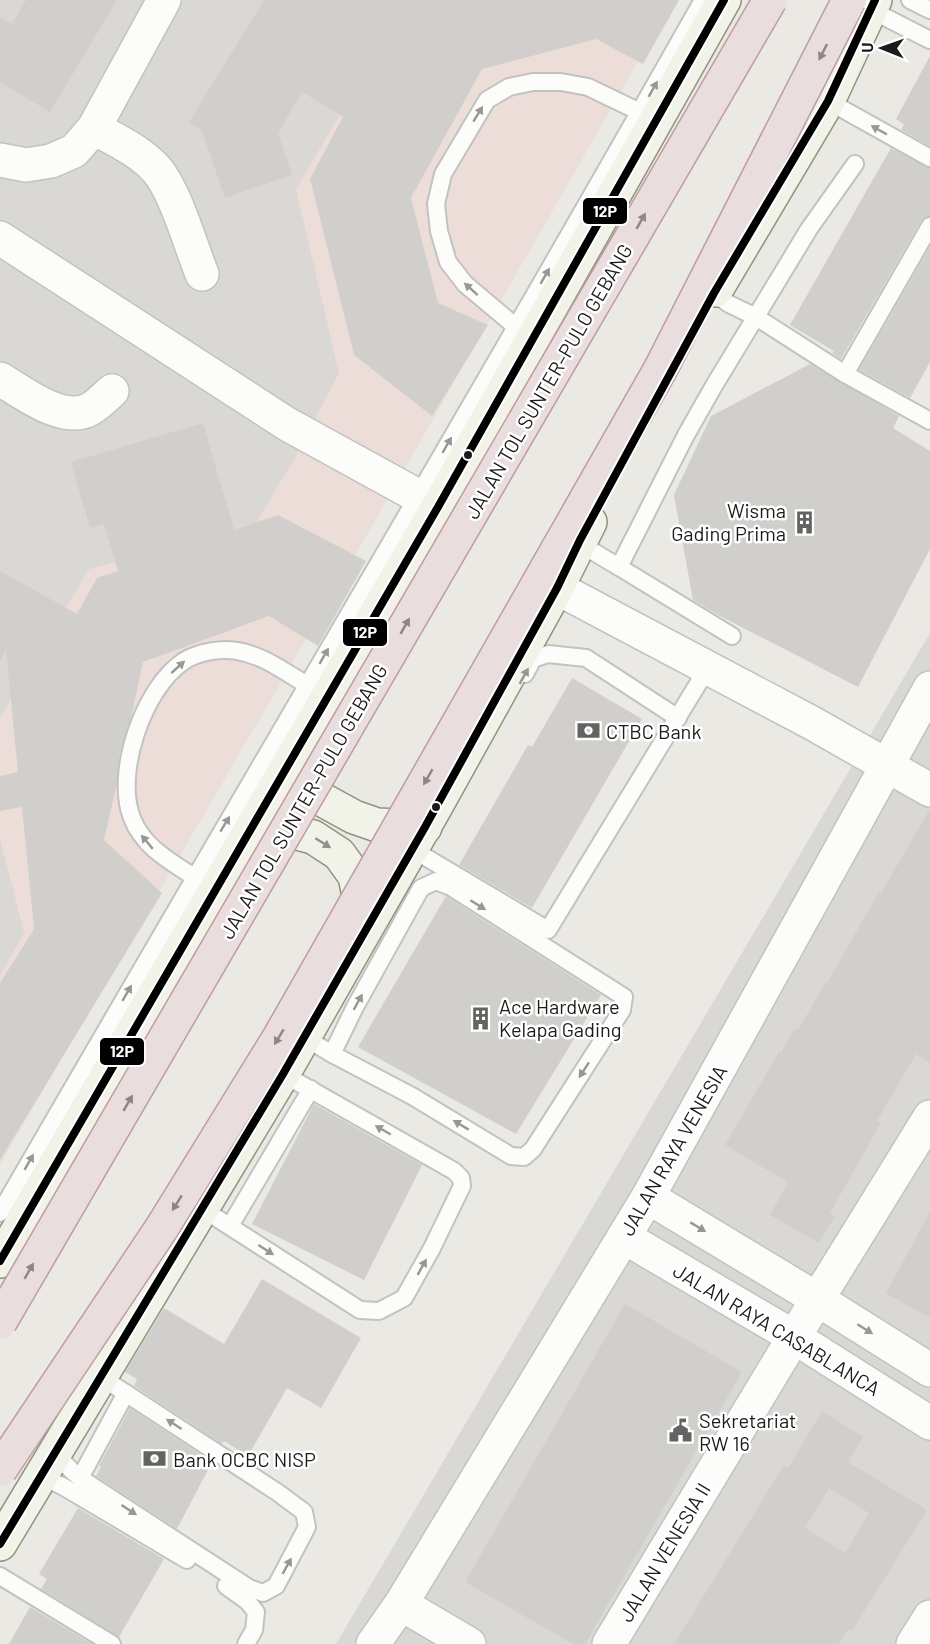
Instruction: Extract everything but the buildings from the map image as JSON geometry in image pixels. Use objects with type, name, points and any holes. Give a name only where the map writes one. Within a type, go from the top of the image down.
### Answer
[{"type":"highway","name":"JALAN TOL SUNTER–PULO GEBANG","points":[[0,1322],[770,0]]},
{"type":"highway","points":[[0,1470],[163,1226],[279,1038],[660,370],[865,3]]},
{"type":"main road","points":[[0,1262],[295,754],[428,501],[724,0]]},
{"type":"main road","points":[[0,1544],[48,1464],[114,1385],[201,1208],[283,1074],[365,928],[420,844],[557,588],[580,540],[714,293],[828,102],[865,3]]},
{"type":"main road","points":[[295,754],[314,791],[323,800],[354,818],[377,825],[420,844]]},
{"type":"main road","points":[[246,837],[292,832],[313,837],[339,854],[355,876],[365,928]]},
{"type":"street","points":[[0,160],[26,165],[51,161],[74,151],[94,128],[164,0]]},
{"type":"street","points":[[94,128],[138,153],[158,171],[173,198],[201,274]]},
{"type":"street","points":[[0,238],[287,424],[428,501]]},
{"type":"street","points":[[0,379],[48,408],[68,413],[86,411],[112,391]]},
{"type":"street","points":[[557,588],[812,723],[930,790]]},
{"type":"street","name":"JALAN RAYA VENESIA","points":[[373,1644],[401,1604],[648,1197],[881,762],[930,688]]},
{"type":"street","name":"JALAN VENESIA II","points":[[609,1644],[817,1299],[930,1117]]},
{"type":"street","points":[[648,1197],[930,1370]]},
{"type":"street","name":"JALAN RAYA CASABLANCA","points":[[624,1237],[794,1337],[930,1423]]},
{"type":"street","points":[[401,1604],[469,1644]]},
{"type":"street","points":[[913,1644],[930,1617]]},
{"type":"lane","points":[[0,1212],[307,685],[428,501],[515,326],[703,0]]},
{"type":"lane","points":[[910,0],[930,10]]},
{"type":"lane","points":[[865,3],[930,40]]},
{"type":"lane","points":[[515,326],[465,284],[448,262],[439,231],[436,204],[443,174],[487,100],[509,87],[533,82],[561,82],[588,87],[640,112]]},
{"type":"lane","points":[[828,102],[930,158]]},
{"type":"lane","points":[[619,567],[686,435],[809,229],[855,164]]},
{"type":"lane","points":[[846,374],[930,226]]},
{"type":"lane","points":[[714,293],[846,374],[930,420]]},
{"type":"lane","points":[[580,540],[582,545],[732,636]]},
{"type":"lane","points":[[194,877],[155,851],[142,837],[132,818],[127,796],[126,770],[131,746],[149,704],[172,672],[184,661],[218,650],[237,651],[258,657],[307,685]]},
{"type":"lane","points":[[678,718],[586,658],[548,654],[534,659],[420,844],[548,930],[678,718],[707,669]]},
{"type":"lane","points":[[303,1037],[332,1054],[412,1096],[511,1156],[524,1157],[533,1149],[622,1010],[625,1001],[624,997],[451,887],[436,881],[421,888],[355,1007],[332,1054]]},
{"type":"lane","points":[[201,1208],[360,1310],[379,1311],[404,1298],[432,1248],[462,1186],[461,1178],[454,1171],[283,1074]]},
{"type":"lane","points":[[230,1226],[311,1089]]},
{"type":"lane","points":[[48,1464],[72,1471],[80,1478],[249,1588],[263,1593],[276,1586],[307,1527],[304,1512],[277,1491],[114,1385],[80,1478]]},
{"type":"lane","points":[[48,1464],[64,1487],[180,1556],[248,1601],[256,1612],[254,1630],[246,1644]]},
{"type":"lane","points":[[0,1576],[112,1644]]},
{"type":"shaded area","points":[[0,0],[673,0],[360,546],[0,1164]]},
{"type":"shaded area","points":[[408,0],[673,0],[360,546],[0,1164],[0,976],[24,933],[0,838],[0,718],[89,569],[254,527],[293,461],[339,373],[296,189]]},
{"type":"shaded area","points":[[930,633],[930,1644],[336,1644]]},
{"type":"transit line","name":"12P","points":[[0,1261],[438,507],[724,0]]},
{"type":"transit line","name":"12P","points":[[0,1544],[283,1074],[425,827],[557,588],[580,540],[714,293],[828,101],[875,0]]},
{"type":"place","name":"Wisma Gading Prima","points":[[804,522]]},
{"type":"place","name":"CTBC Bank","points":[[588,731]]},
{"type":"place","name":"Ace Hardware Kelapa Gading","points":[[481,1018]]},
{"type":"place","name":"Sekretariat RW 16","points":[[681,1431]]},
{"type":"place","name":"Bank OCBC NISP","points":[[155,1459]]}]
